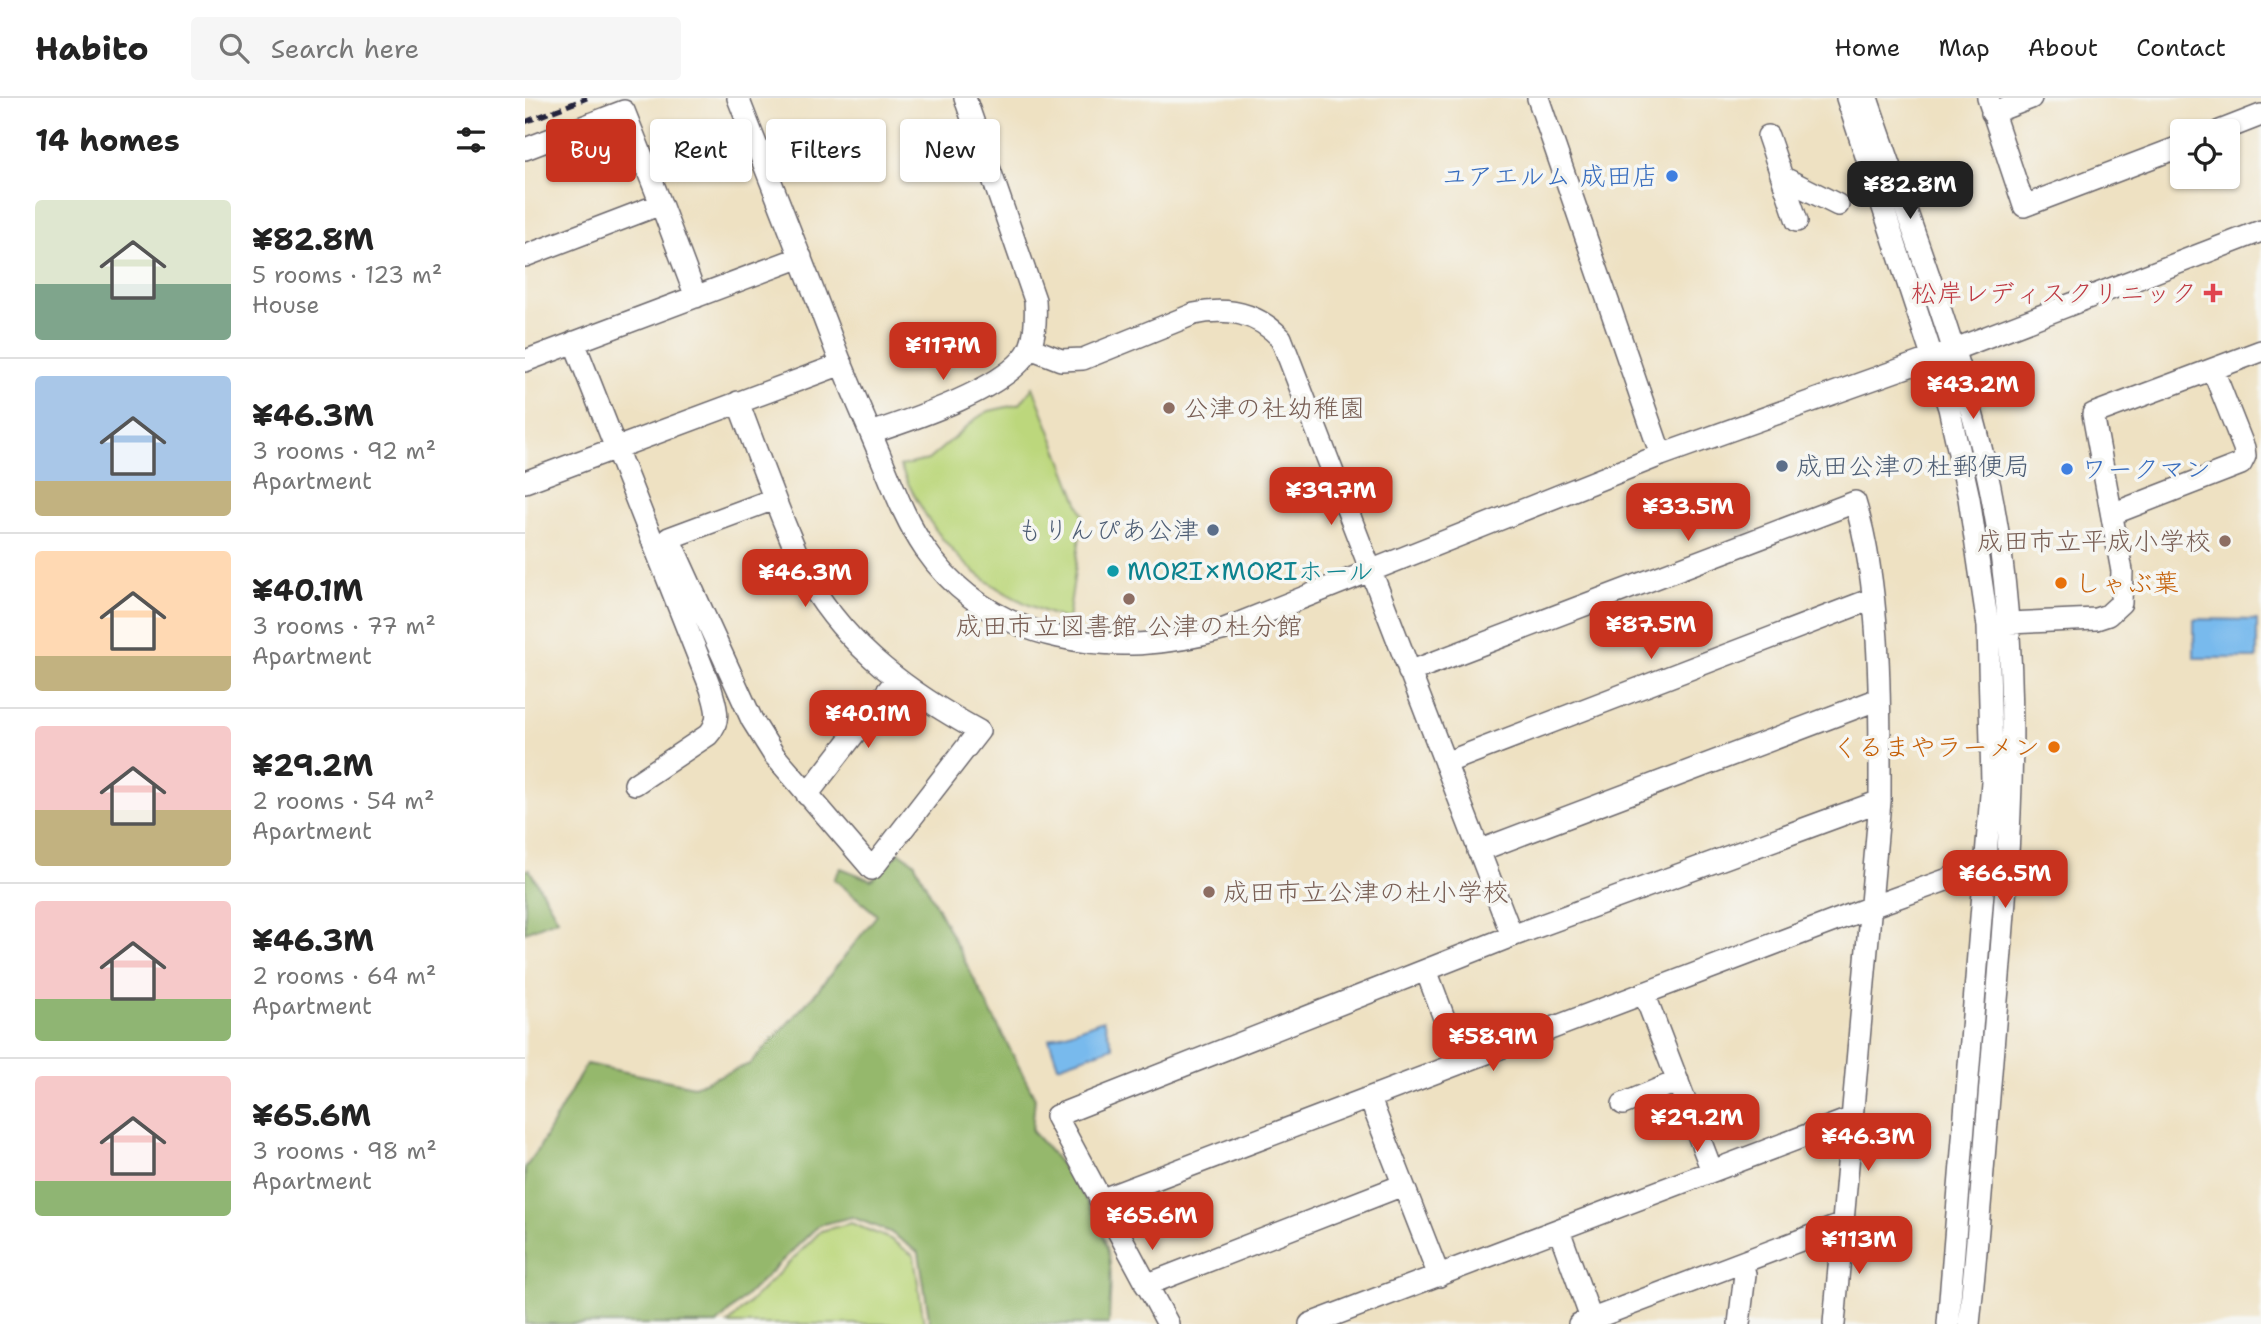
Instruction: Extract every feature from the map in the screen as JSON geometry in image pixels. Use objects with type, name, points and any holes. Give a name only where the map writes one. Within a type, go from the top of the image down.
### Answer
[{"type":"street","points":[[738,98],[871,433],[910,522],[941,569],[984,605],[1012,622],[1042,635],[1119,645],[1193,638],[1222,630],[1661,455],[1932,358],[2261,231]]},
{"type":"street","points":[[871,433],[908,421],[997,381],[1013,370],[1030,348],[1035,330],[1035,300],[965,98]]},
{"type":"street","points":[[1538,98],[1661,455]]},
{"type":"street","points":[[1847,98],[1949,408],[1969,498],[1988,626],[1992,782],[1987,870],[1948,1324]]},
{"type":"street","points":[[1867,98],[1969,401],[1990,489],[2009,623],[2014,765],[2008,873],[1969,1324]]},
{"type":"street","points":[[2031,98],[1990,105],[2024,206],[2170,151]]},
{"type":"street","points":[[525,149],[624,111],[696,297]]},
{"type":"street","points":[[2240,124],[2261,116]]},
{"type":"street","points":[[1768,136],[1797,221]]},
{"type":"street","points":[[1782,177],[1838,205]]},
{"type":"street","points":[[525,256],[661,204]]},
{"type":"street","points":[[525,361],[801,257]]},
{"type":"street","points":[[1030,348],[1061,360],[1083,359],[1194,314],[1214,310],[1237,312],[1270,326],[1281,338],[1512,936]]},
{"type":"street","points":[[574,342],[711,689],[718,717],[716,727],[708,735],[635,784]]},
{"type":"street","points":[[2009,623],[2096,619],[2115,611],[2124,592],[2094,414],[2261,351]]},
{"type":"street","points":[[525,482],[842,364]]},
{"type":"street","points":[[2112,514],[2241,464],[2245,456],[2244,448],[2213,370]]},
{"type":"street","points":[[738,402],[774,499],[810,581],[855,640],[895,680],[937,708],[979,731],[872,869],[774,755],[752,720],[669,538],[774,499]]},
{"type":"street","points":[[1409,672],[1855,502],[1872,599],[1879,699],[1880,801],[1834,1324]]},
{"type":"street","points":[[1445,763],[1872,599]]},
{"type":"street","points":[[807,795],[895,680]]},
{"type":"street","points":[[1478,851],[1879,699]]},
{"type":"street","points":[[1168,1324],[1056,1116],[1512,936],[1880,801]]},
{"type":"street","points":[[1100,1200],[1871,907],[1968,872],[1987,870]]},
{"type":"street","points":[[1426,970],[1461,1063]]},
{"type":"street","points":[[1644,993],[1712,1171]]},
{"type":"street","points":[[1623,1104],[1678,1081]]},
{"type":"street","points":[[1370,1099],[1439,1276]]},
{"type":"street","points":[[1316,1323],[1851,1118]]},
{"type":"street","points":[[1146,1285],[1403,1185]]},
{"type":"street","points":[[1559,1230],[1588,1322],[1843,1224]]},
{"type":"street","points":[[1739,1324],[1745,1274],[1741,1264]]},
{"type":"green space","points":[[1033,387],[1083,515],[1068,620],[1010,596],[965,563],[929,521],[900,466],[928,460],[977,418],[989,411],[1020,404]]},
{"type":"green space","points":[[900,852],[914,862],[1035,1098],[1032,1131],[1070,1176],[1101,1228],[1110,1265],[1109,1324],[930,1324],[919,1253],[890,1232],[852,1217],[819,1225],[717,1324],[525,1324],[525,1168],[538,1150],[586,1064],[694,1086],[750,1064],[814,995],[877,915],[834,879],[841,868],[871,880]]},
{"type":"green space","points":[[529,869],[558,919],[525,932],[525,871]]},
{"type":"green space","points":[[851,1223],[890,1239],[914,1256],[924,1324],[728,1324],[821,1231]]},
{"type":"water","points":[[2194,619],[2257,620],[2257,658],[2194,658]]},
{"type":"water","points":[[1103,1020],[1113,1047],[1058,1066],[1049,1039]]},
{"type":"railway","points":[[525,122],[587,98]]},
{"type":"place","name":"ユアエルム 成田店","points":[[1672,176]]},
{"type":"place","name":"松岸レディスクリニック","points":[[2213,293]]},
{"type":"place","name":"公津の社幼稚園","points":[[1169,408]]},
{"type":"place","name":"成田公津の杜郵便局","points":[[1782,466]]},
{"type":"place","name":"ワークマン","points":[[2067,469]]},
{"type":"place","name":"もりんぴあ公津","points":[[1213,530]]},
{"type":"place","name":"成田市立平成小学校","points":[[2225,541]]},
{"type":"place","name":"MORI×MORIホール","points":[[1113,571]]},
{"type":"place","name":"しゃぶ葉","points":[[2061,583]]},
{"type":"place","name":"成田市立図書館 公津の杜分館","points":[[1129,599]]},
{"type":"place","name":"くるまやラーメン","points":[[2054,747]]},
{"type":"place","name":"成田市立公津の杜小学校","points":[[1209,892]]}]
